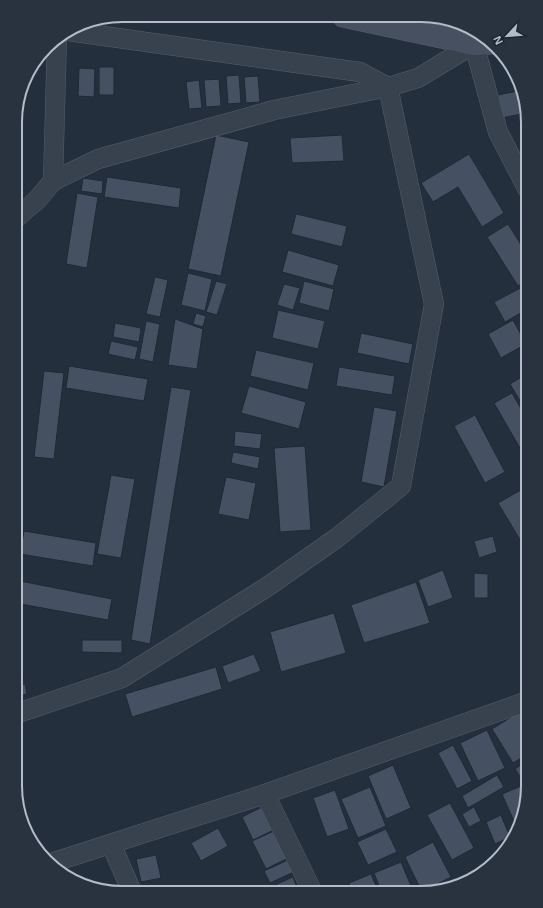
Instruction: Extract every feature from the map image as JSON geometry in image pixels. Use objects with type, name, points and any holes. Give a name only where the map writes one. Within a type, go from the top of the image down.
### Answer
[{"type":"street","points":[[373,22],[482,44]]},
{"type":"street","points":[[22,712],[122,678],[267,587],[338,537],[401,486],[434,304],[388,87],[360,72],[77,32]]},
{"type":"street","points":[[22,213],[36,201],[53,181],[98,159],[274,110],[388,87],[418,78],[482,44]]},
{"type":"street","points":[[482,44],[498,132],[521,176]]},
{"type":"street","points":[[53,181],[57,46]]},
{"type":"street","points":[[56,861],[265,794],[521,703]]},
{"type":"street","points":[[265,794],[310,886]]},
{"type":"street","points":[[111,844],[129,886]]},
{"type":"building","points":[[99,67],[114,67],[114,95],[99,95]]},
{"type":"building","points":[[79,68],[95,69],[94,97],[78,96]]},
{"type":"building","points":[[239,75],[241,103],[228,104],[226,76]]},
{"type":"building","points":[[258,76],[260,102],[246,103],[244,77]]},
{"type":"building","points":[[219,79],[221,106],[206,107],[204,80]]},
{"type":"building","points":[[199,80],[202,108],[189,109],[186,82]]},
{"type":"building","points":[[516,91],[520,114],[502,118],[498,95]]},
{"type":"building","points":[[216,135],[249,142],[221,276],[188,269]]},
{"type":"building","points":[[342,135],[344,161],[292,163],[290,138]]},
{"type":"building","points":[[469,154],[504,213],[482,227],[458,187],[433,202],[421,183]]},
{"type":"building","points":[[107,177],[181,188],[179,208],[104,197]]},
{"type":"building","points":[[83,178],[103,181],[102,194],[81,191]]},
{"type":"building","points":[[77,193],[98,197],[87,268],[66,264]]},
{"type":"building","points":[[296,214],[347,226],[342,247],[291,234]]},
{"type":"building","points":[[508,224],[521,245],[521,284],[518,286],[487,237]]},
{"type":"building","points":[[288,250],[339,265],[333,286],[282,272]]},
{"type":"building","points":[[188,273],[212,279],[205,311],[181,305]]},
{"type":"building","points":[[155,277],[168,280],[160,317],[146,314]]},
{"type":"building","points":[[216,281],[227,284],[217,315],[206,312]]},
{"type":"building","points":[[304,281],[334,289],[329,311],[299,303]]},
{"type":"building","points":[[284,284],[300,288],[293,310],[277,305]]},
{"type":"building","points":[[521,288],[521,313],[505,322],[494,302]]},
{"type":"building","points":[[278,310],[325,321],[318,349],[272,338]]},
{"type":"building","points":[[196,313],[206,316],[203,327],[193,324]]},
{"type":"building","points":[[175,319],[203,329],[197,369],[168,365]]},
{"type":"building","points":[[513,320],[521,335],[521,347],[501,358],[488,334]]},
{"type":"building","points":[[146,321],[160,324],[153,362],[139,359]]},
{"type":"building","points":[[115,323],[141,328],[139,342],[113,337]]},
{"type":"building","points":[[361,333],[413,344],[409,364],[357,353]]},
{"type":"building","points":[[111,341],[138,347],[135,360],[108,354]]},
{"type":"building","points":[[256,350],[314,363],[308,390],[250,376]]},
{"type":"building","points":[[69,366],[148,379],[144,401],[66,388]]},
{"type":"building","points":[[339,367],[395,376],[392,395],[336,386]]},
{"type":"building","points":[[44,371],[64,373],[54,459],[34,457]]},
{"type":"building","points":[[521,377],[521,402],[510,384]]},
{"type":"building","points":[[249,386],[306,402],[299,429],[241,413]]},
{"type":"building","points":[[171,387],[191,390],[150,644],[131,640]]},
{"type":"building","points":[[512,393],[521,409],[521,450],[494,403]]},
{"type":"building","points":[[374,407],[397,411],[384,487],[361,482]]},
{"type":"building","points":[[475,415],[505,472],[485,483],[454,426]]},
{"type":"building","points":[[235,431],[262,434],[260,449],[234,446]]},
{"type":"building","points":[[305,446],[311,530],[280,532],[274,448]]},
{"type":"building","points":[[233,452],[260,457],[258,469],[231,463]]},
{"type":"building","points":[[111,475],[135,479],[121,558],[97,554]]},
{"type":"building","points":[[226,477],[256,483],[249,520],[218,514]]},
{"type":"building","points":[[521,490],[521,541],[498,503]]},
{"type":"building","points":[[24,531],[96,543],[93,566],[22,554]]},
{"type":"building","points":[[493,536],[497,552],[479,558],[474,541]]},
{"type":"building","points":[[443,570],[453,598],[428,607],[418,580]]},
{"type":"building","points":[[474,573],[488,574],[488,598],[474,598]]},
{"type":"building","points":[[22,581],[112,599],[108,620],[22,604]]},
{"type":"building","points":[[416,582],[430,623],[364,643],[351,605]]},
{"type":"building","points":[[334,613],[346,653],[281,672],[270,632]]},
{"type":"building","points":[[82,640],[122,640],[122,653],[82,652]]},
{"type":"building","points":[[254,654],[261,671],[228,683],[222,666]]},
{"type":"building","points":[[216,667],[222,689],[132,717],[125,694]]},
{"type":"building","points":[[25,684],[27,694],[22,695],[22,685]]},
{"type":"building","points":[[521,711],[521,758],[513,763],[492,729]]},
{"type":"building","points":[[487,730],[505,768],[478,781],[460,743]]},
{"type":"building","points":[[453,745],[472,781],[457,789],[438,753]]},
{"type":"building","points":[[393,765],[411,808],[386,819],[368,776]]},
{"type":"building","points":[[521,765],[521,778],[515,769]]},
{"type":"building","points":[[497,775],[504,787],[468,808],[462,796]]},
{"type":"building","points":[[521,786],[519,806],[514,822],[502,794]]},
{"type":"building","points":[[370,787],[386,826],[358,838],[341,799]]},
{"type":"building","points":[[335,790],[349,829],[327,837],[313,798]]},
{"type":"building","points":[[450,803],[474,848],[452,860],[427,815]]},
{"type":"building","points":[[264,806],[276,829],[253,840],[242,817]]},
{"type":"building","points":[[474,807],[481,821],[469,827],[462,814]]},
{"type":"building","points":[[501,815],[509,834],[506,839],[495,844],[486,822]]},
{"type":"building","points":[[218,828],[228,846],[201,861],[191,843]]},
{"type":"building","points":[[386,829],[397,852],[368,865],[357,842]]},
{"type":"building","points":[[274,831],[288,858],[266,869],[252,841]]},
{"type":"building","points":[[433,842],[451,877],[436,885],[419,886],[405,857]]},
{"type":"building","points":[[156,855],[161,878],[141,882],[136,859]]},
{"type":"building","points":[[290,859],[296,871],[270,883],[264,871]]},
{"type":"building","points":[[401,862],[411,886],[379,886],[374,873]]},
{"type":"building","points":[[371,874],[376,886],[350,886],[349,883]]},
{"type":"building","points":[[293,877],[296,886],[273,886]]}]
